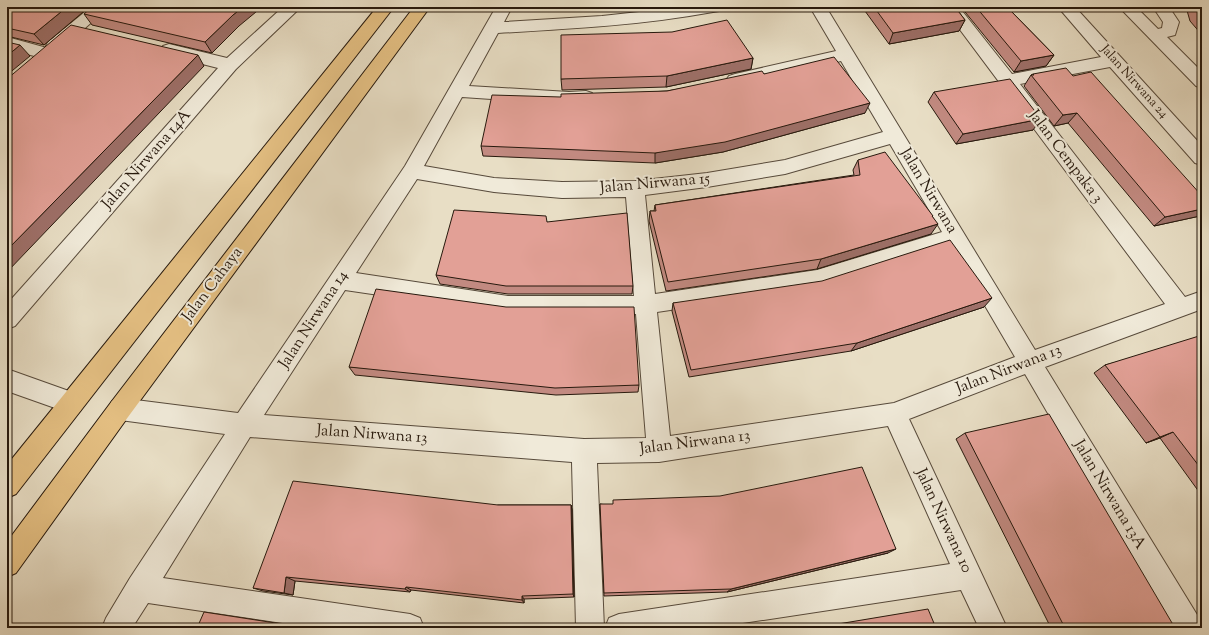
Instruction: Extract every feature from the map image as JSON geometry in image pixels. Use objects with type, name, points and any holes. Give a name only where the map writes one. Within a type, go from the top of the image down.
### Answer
[{"type":"main road","points":[[7,485],[386,7]]},
{"type":"main road","name":"Jalan Cahaya","points":[[7,564],[120,409],[422,7]]},
{"type":"street","points":[[30,68],[101,7]]},
{"type":"street","name":"Jalan Nirwana 14A","points":[[7,319],[230,65],[293,7]]},
{"type":"street","name":"Jalan Nirwana 14","points":[[116,628],[244,425],[412,171],[504,7]]},
{"type":"street","points":[[491,28],[619,21],[673,15],[713,7]]},
{"type":"street","name":"Jalan Cempaka 3","points":[[951,7],[1180,307]]},
{"type":"street","name":"Jalan Nirwana 24","points":[[1066,7],[1202,158]]},
{"type":"street","points":[[1127,7],[1202,82]]},
{"type":"street","points":[[1155,35],[1170,31],[1171,22],[1161,7]]},
{"type":"street","name":"Jalan Nirwana","points":[[822,14],[1030,362]]},
{"type":"street","points":[[76,28],[99,33]]},
{"type":"street","points":[[7,43],[46,53]]},
{"type":"street","points":[[153,46],[230,65]]},
{"type":"street","points":[[717,83],[846,54]]},
{"type":"street","points":[[1007,81],[1115,60]]},
{"type":"street","points":[[457,91],[569,98],[599,96]]},
{"type":"street","name":"Jalan Nirwana 15","points":[[412,171],[494,185],[562,190],[635,189],[707,180],[785,166],[895,136]]},
{"type":"street","points":[[635,189],[659,450]]},
{"type":"street","points":[[340,280],[508,305],[645,305],[817,279],[955,236]]},
{"type":"street","name":"Jalan Nirwana 13","points":[[120,409],[244,425],[584,451],[659,450],[894,414],[1030,362],[1202,300]]},
{"type":"street","name":"Jalan Nirwana 13A","points":[[1030,362],[1188,628]]},
{"type":"street","points":[[7,380],[72,403]]},
{"type":"street","name":"Jalan Nirwana 10","points":[[894,414],[993,628]]},
{"type":"street","points":[[584,451],[590,628]]},
{"type":"street","points":[[619,628],[968,575]]},
{"type":"street","points":[[140,588],[410,628]]},
{"type":"building","points":[[7,7],[67,7],[34,34],[7,28]]},
{"type":"building","points":[[92,7],[243,7],[205,42],[84,14]]},
{"type":"building","points":[[874,7],[955,7],[965,20],[893,33]]},
{"type":"building","points":[[976,7],[1007,7],[1054,55],[1021,61]]},
{"type":"building","points":[[727,20],[753,58],[667,76],[561,79],[561,35],[672,32]]},
{"type":"building","points":[[71,25],[198,55],[7,250],[7,79]]},
{"type":"building","points":[[7,42],[20,45],[7,56]]},
{"type":"building","points":[[834,57],[870,103],[725,142],[655,153],[481,146],[492,95],[561,97],[561,94],[667,91],[762,71],[764,74]]},
{"type":"building","points":[[1066,68],[1073,76],[1091,72],[1202,196],[1202,209],[1165,217],[1077,113],[1063,115],[1031,75]]},
{"type":"building","points":[[1010,79],[1041,119],[963,134],[934,92]]},
{"type":"building","points":[[885,152],[938,224],[821,259],[668,282],[650,211],[656,211],[655,205],[860,175],[858,160]]},
{"type":"building","points":[[454,210],[546,216],[547,222],[627,213],[633,286],[506,286],[436,275]]},
{"type":"building","points":[[950,240],[992,298],[857,343],[691,370],[673,303],[822,281]]},
{"type":"building","points":[[376,289],[506,307],[634,307],[639,385],[555,388],[349,367]]},
{"type":"building","points":[[1199,336],[1202,340],[1202,470],[1173,432],[1160,437],[1105,365]]},
{"type":"building","points":[[1049,414],[1175,628],[1065,628],[965,433]]},
{"type":"building","points":[[862,467],[896,549],[731,589],[604,593],[600,504],[613,504],[613,500],[720,496]]},
{"type":"building","points":[[293,481],[498,505],[571,505],[573,594],[522,596],[522,600],[406,587],[405,589],[286,577],[284,593],[253,588]]},
{"type":"building","points":[[928,609],[936,628],[814,628]]},
{"type":"building","points":[[204,612],[308,628],[197,628]]}]
